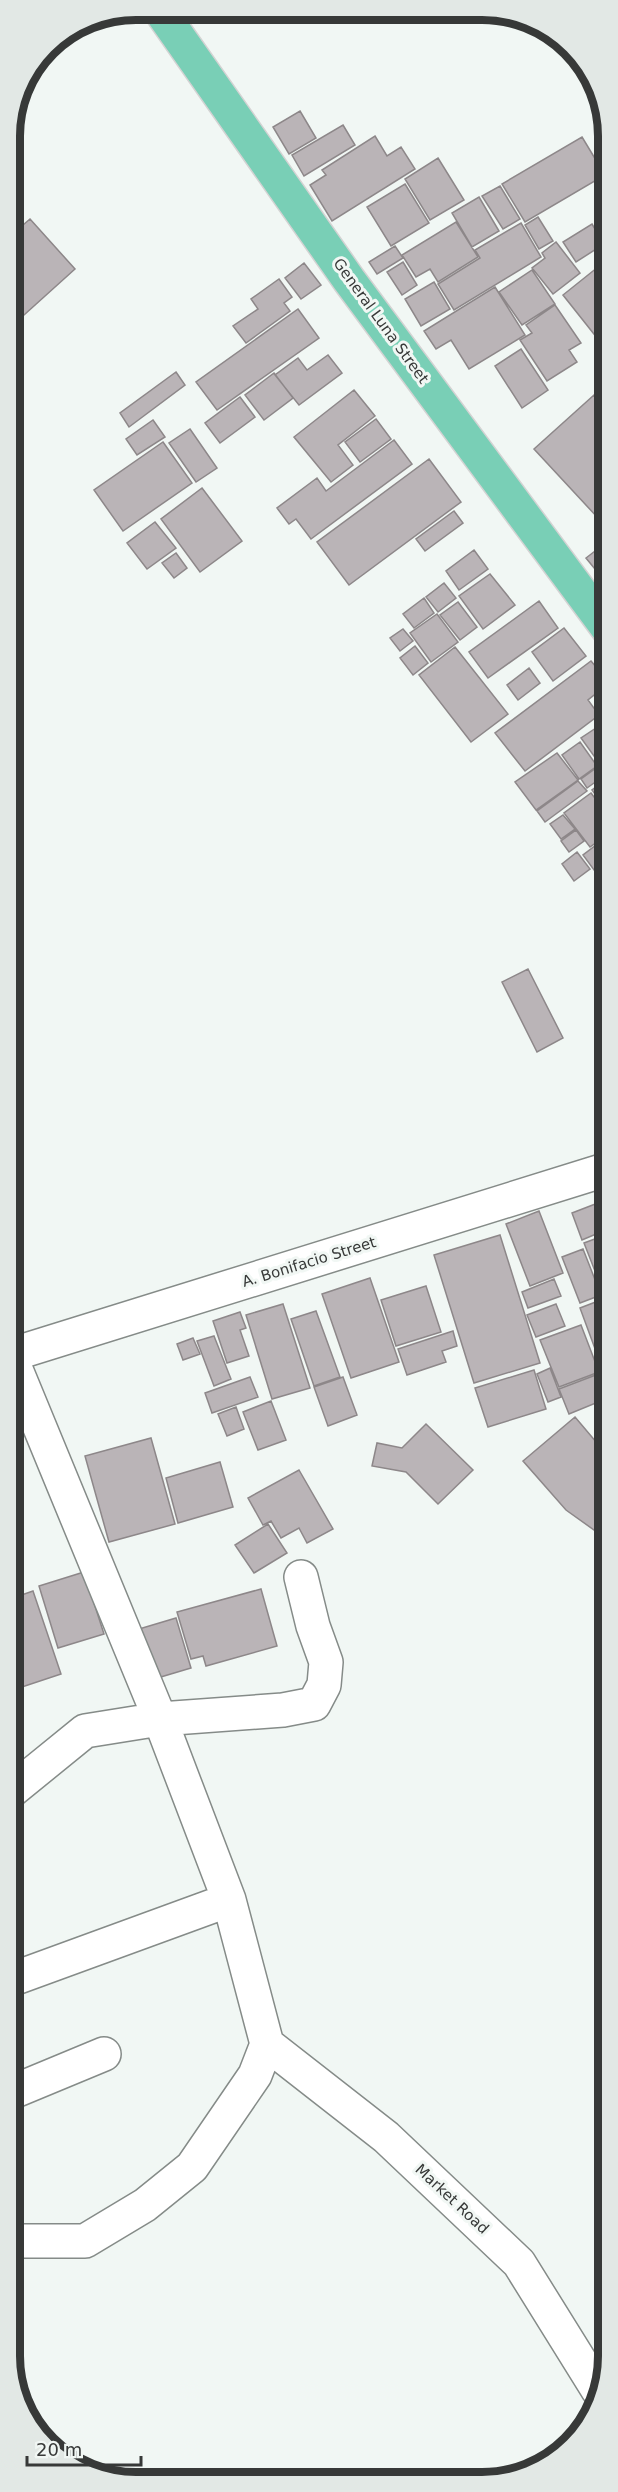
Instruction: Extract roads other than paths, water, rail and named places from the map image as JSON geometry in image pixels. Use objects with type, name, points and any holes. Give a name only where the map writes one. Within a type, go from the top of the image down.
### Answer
[{"type":"main road","name":"General Luna Street","points":[[167,20],[350,280],[598,615]]},
{"type":"street","name":"A. Bonifacio Street","points":[[20,1352],[598,1172]]},
{"type":"street","points":[[20,1379],[160,1719],[229,1900],[267,2044],[255,2075],[192,2167],[145,2205],[85,2241],[20,2241]]},
{"type":"street","points":[[20,1784],[85,1731],[160,1719],[284,1710],[314,1704],[324,1685],[326,1662],[313,1626],[301,1577]]},
{"type":"street","points":[[20,1976],[229,1900]]},
{"type":"street","name":"Market Road","points":[[267,2044],[386,2137],[519,2263],[595,2386]]},
{"type":"street","points":[[20,2089],[104,2054]]}]
